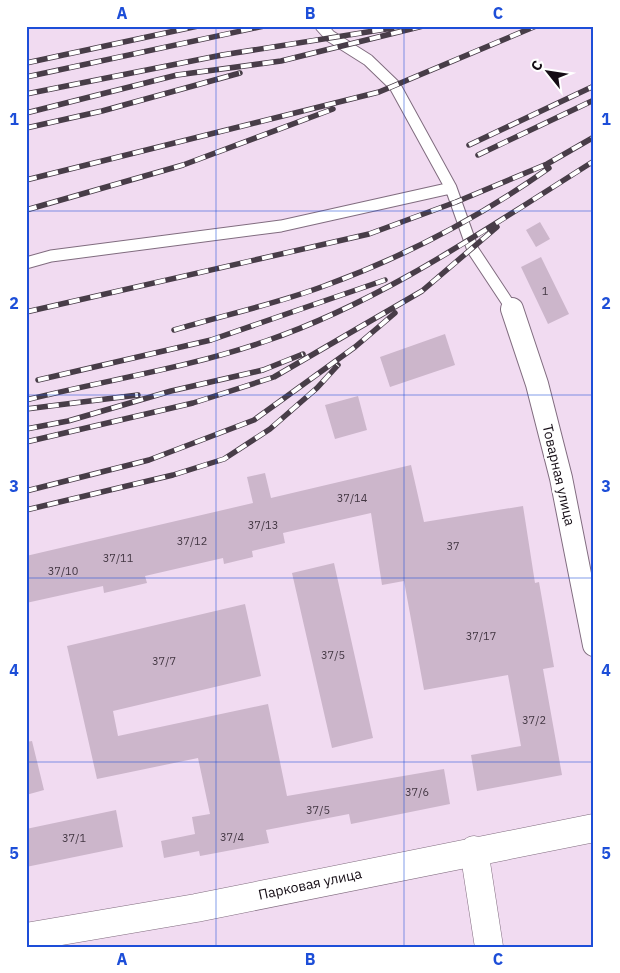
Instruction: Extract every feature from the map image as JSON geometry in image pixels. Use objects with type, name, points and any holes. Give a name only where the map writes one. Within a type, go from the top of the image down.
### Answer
[{"type":"main road","name":"Парковая улица","points":[[26,937],[196,908],[474,850],[594,828]]},
{"type":"main road","points":[[474,850],[489,947]]},
{"type":"street","name":"Товарная улица","points":[[512,309],[537,384],[561,478],[594,645]]},
{"type":"lane","points":[[321,26],[330,36],[368,60],[395,86],[450,188],[473,250],[512,309]]},
{"type":"lane","points":[[26,263],[51,256],[281,226],[450,188]]},
{"type":"building","points":[[540,222],[550,239],[536,247],[526,230]]},
{"type":"building","points":[[541,257],[569,314],[548,324],[521,267]]},
{"type":"building","points":[[445,334],[455,365],[390,387],[380,357]]},
{"type":"building","points":[[358,396],[367,430],[335,439],[325,405]]},
{"type":"building","points":[[411,465],[424,522],[523,506],[535,583],[539,582],[554,667],[543,669],[562,775],[477,791],[471,755],[521,746],[508,675],[424,690],[404,581],[382,585],[371,513],[283,533],[285,543],[252,551],[253,557],[224,564],[223,558],[145,576],[147,583],[104,593],[103,586],[26,603],[26,556],[253,503],[247,477],[265,473],[271,498]]},
{"type":"building","points":[[334,563],[373,738],[332,748],[292,573]]},
{"type":"building","points":[[245,604],[261,676],[113,711],[118,736],[268,704],[287,796],[444,769],[450,804],[351,824],[349,814],[266,830],[269,843],[200,856],[199,851],[164,858],[161,841],[195,834],[192,817],[210,814],[198,758],[97,779],[67,646]]},
{"type":"building","points":[[32,741],[44,790],[26,795],[26,742]]},
{"type":"building","points":[[116,810],[123,847],[26,867],[26,829]]},
{"type":"railway","points":[[26,63],[198,26]]},
{"type":"railway","points":[[26,77],[264,26]]},
{"type":"railway","points":[[26,113],[177,75],[281,61],[423,26]]},
{"type":"railway","points":[[26,180],[379,92],[536,26]]},
{"type":"railway","points":[[26,94],[222,55],[399,27]]},
{"type":"railway","points":[[26,128],[102,111],[240,73]]},
{"type":"railway","points":[[469,145],[594,86]]},
{"type":"railway","points":[[478,155],[594,100]]},
{"type":"railway","points":[[26,210],[183,165],[333,109]]},
{"type":"railway","points":[[26,312],[369,234],[456,202],[547,164],[594,137]]},
{"type":"railway","points":[[26,400],[207,359],[266,341],[309,324],[394,284],[475,236],[594,161]]},
{"type":"railway","points":[[174,330],[269,304],[354,275],[412,249],[469,219],[549,168]]},
{"type":"railway","points":[[26,442],[193,403],[274,377],[422,291],[497,227]]},
{"type":"railway","points":[[38,380],[211,340],[385,280]]},
{"type":"railway","points":[[26,491],[149,460],[254,420],[355,347],[395,313]]},
{"type":"railway","points":[[26,429],[68,421],[171,391],[263,370],[303,354]]},
{"type":"railway","points":[[26,510],[173,475],[224,459],[270,429],[317,388],[338,365]]},
{"type":"railway","points":[[26,409],[138,395]]}]
